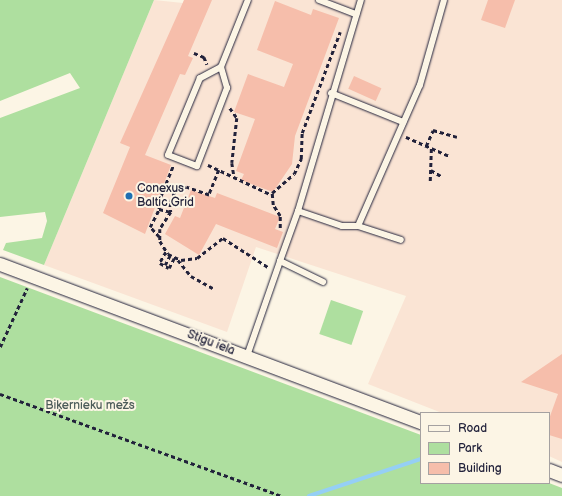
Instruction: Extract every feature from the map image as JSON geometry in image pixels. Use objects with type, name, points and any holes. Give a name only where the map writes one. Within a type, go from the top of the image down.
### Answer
[{"type":"street","name":"Stigu iela","points":[[0,264],[420,422]]},
{"type":"street","points":[[550,470],[562,475]]},
{"type":"lane","points":[[222,67],[200,78],[168,155],[197,166],[227,88],[222,67],[248,0]]},
{"type":"lane","points":[[319,0],[356,14]]},
{"type":"lane","points":[[247,356],[298,211],[331,93],[361,0]]},
{"type":"lane","points":[[358,226],[420,85],[444,0]]},
{"type":"lane","points":[[331,93],[403,122]]},
{"type":"lane","points":[[298,211],[342,226],[358,226],[401,240]]},
{"type":"lane","points":[[280,261],[323,282]]},
{"type":"path","points":[[272,195],[294,174],[301,159],[302,133],[344,20],[343,9]]},
{"type":"path","points":[[426,146],[433,130],[457,137]]},
{"type":"path","points":[[398,134],[449,156]]},
{"type":"path","points":[[430,148],[430,181]]},
{"type":"path","points":[[176,158],[150,227],[160,238],[166,252],[176,259],[191,276],[213,288]]},
{"type":"path","points":[[199,162],[234,176],[245,185],[272,195],[280,216],[280,229],[290,233]]},
{"type":"path","points":[[160,238],[162,223],[171,212],[171,197],[179,188],[186,187],[209,195],[219,170]]},
{"type":"path","points":[[430,170],[441,176]]},
{"type":"path","points":[[158,209],[171,212]]},
{"type":"path","points":[[166,252],[160,263],[169,268],[176,259],[197,258],[223,238],[276,272]]},
{"type":"path","points":[[165,266],[170,255]]},
{"type":"path","points":[[0,347],[32,276]]},
{"type":"path","points":[[0,394],[282,496]]},
{"type":"shaded area","points":[[154,0],[183,3],[184,0],[562,0],[562,462],[550,456],[550,412],[439,412],[368,384],[406,296],[256,247],[227,332],[44,265]]},
{"type":"green space","points":[[0,0],[154,0],[44,265],[3,250],[6,243],[42,238],[47,221],[45,212],[0,217],[0,118],[80,88],[70,73],[0,101]]},
{"type":"green space","name":"Biķernieku mežs","points":[[0,277],[420,435],[420,484],[550,483],[562,488],[562,496],[0,496]]},
{"type":"green space","points":[[331,300],[363,311],[351,345],[319,334]]},
{"type":"building","points":[[184,0],[212,0],[188,56],[193,58],[185,75],[180,74],[145,155],[171,165],[145,234],[103,213],[130,147],[120,143]]},
{"type":"building","points":[[488,0],[515,0],[505,28],[481,20]]},
{"type":"building","points":[[275,1],[311,15],[313,9],[339,18],[295,136],[292,164],[273,192],[241,180],[244,174],[236,171],[255,119],[234,112],[248,74],[284,87],[293,64],[257,50]]},
{"type":"building","points":[[354,76],[381,88],[376,101],[348,89]]},
{"type":"building","points":[[191,190],[215,198],[217,193],[280,217],[275,229],[283,232],[277,248],[216,224],[199,255],[165,234],[175,216],[180,218]]},
{"type":"building","points":[[562,354],[562,439],[550,435],[550,416],[558,394],[521,382]]},
{"type":"waterway","points":[[309,496],[420,459]]},
{"type":"place","name":"Conexus Baltic Grid","points":[[129,196]]}]
